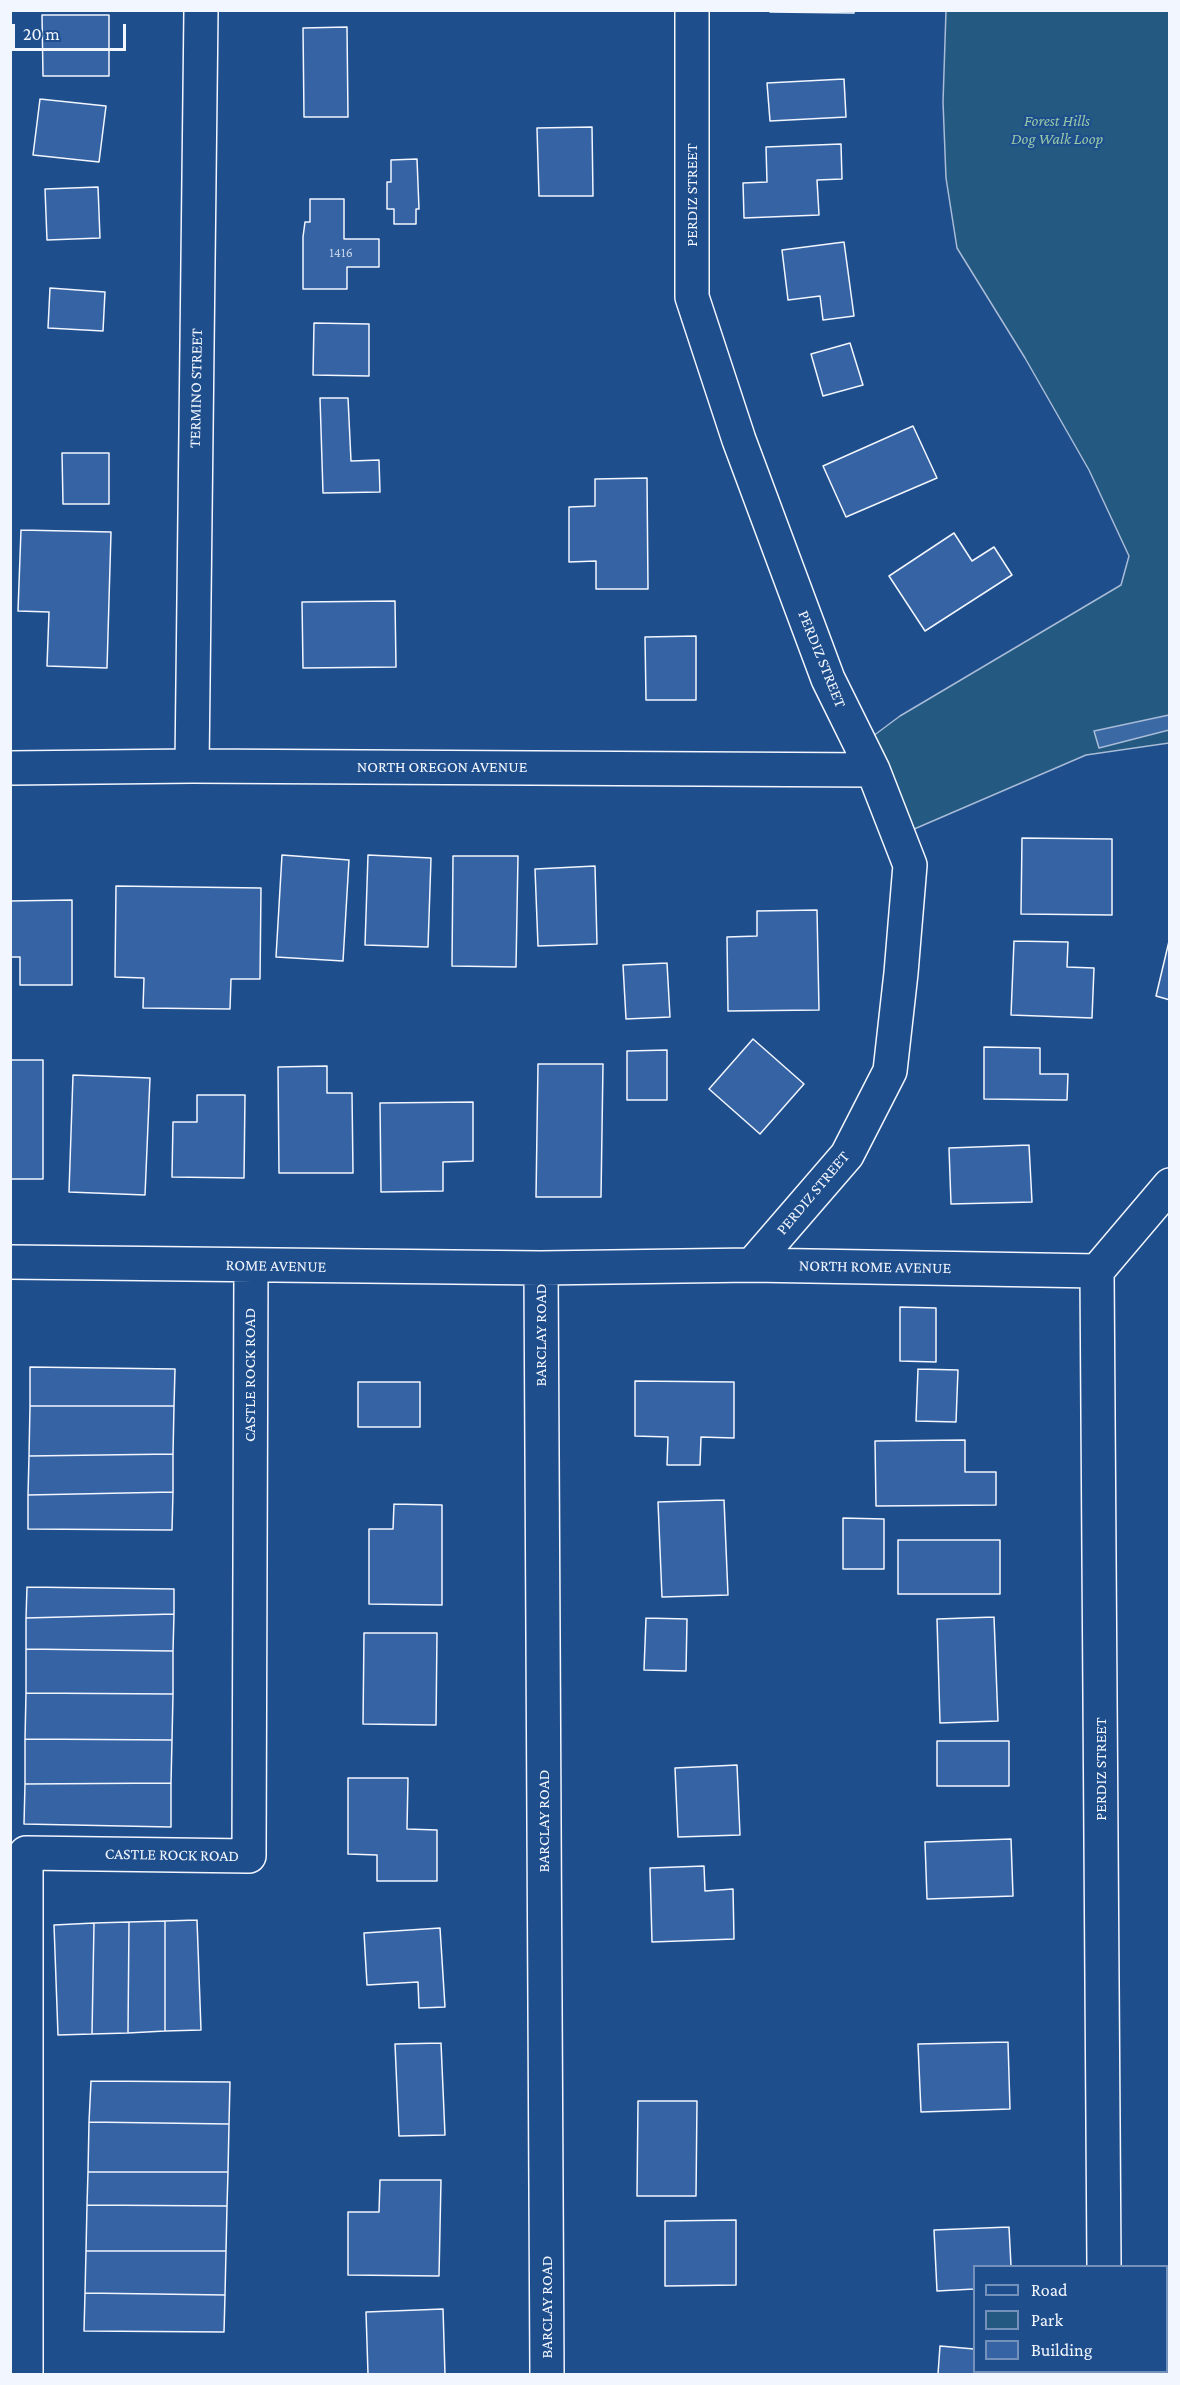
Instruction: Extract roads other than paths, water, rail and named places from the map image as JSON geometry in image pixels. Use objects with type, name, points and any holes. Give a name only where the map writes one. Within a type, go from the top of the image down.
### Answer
[{"type":"street","name":"TERMINO STREET","points":[[192,766],[201,10]]},
{"type":"street","name":"PERDIZ STREET","points":[[692,10],[692,297],[739,440],[828,679],[873,770],[910,865],[902,973],[890,1071],[847,1155],[752,1265]]},
{"type":"street","name":"NORTH OREGON AVENUE","points":[[10,768],[192,766],[873,770]]},
{"type":"street","points":[[1097,1271],[1170,1185]]},
{"type":"street","name":"ROME AVENUE","points":[[10,1262],[541,1268]]},
{"type":"street","name":"NORTH ROME AVENUE","points":[[541,1268],[752,1265],[1097,1271]]},
{"type":"street","name":"CASTLE ROCK ROAD","points":[[27,2374],[27,1853],[249,1856],[250,1266]]},
{"type":"street","name":"BARCLAY ROAD","points":[[541,1268],[547,2374]]},
{"type":"street","name":"PERDIZ STREET","points":[[1097,1271],[1104,2265]]},
{"type":"park label","name":"Forest Hills Dog Walk Loop","points":[[1057,130]]}]
